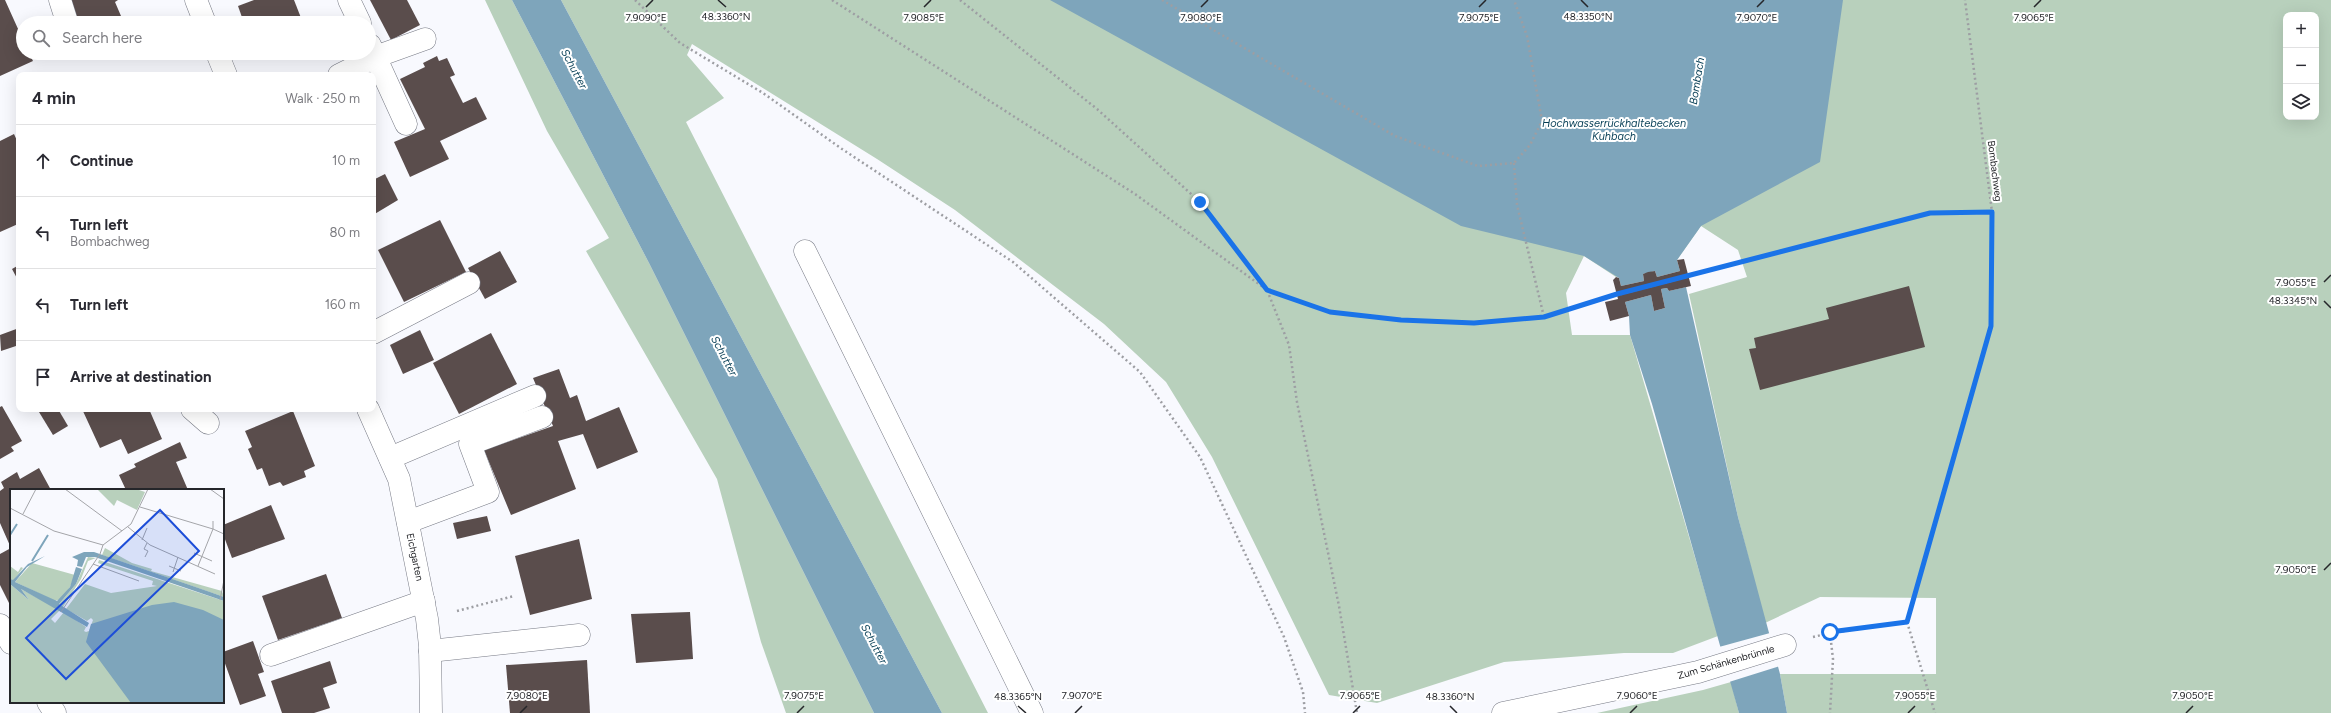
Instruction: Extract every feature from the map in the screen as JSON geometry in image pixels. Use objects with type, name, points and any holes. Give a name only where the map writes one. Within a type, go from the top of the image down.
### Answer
[{"type":"street","points":[[60,0],[66,16]]},
{"type":"street","points":[[196,0],[202,16]]},
{"type":"street","points":[[349,0],[357,16]]},
{"type":"street","points":[[376,50],[425,39]]},
{"type":"street","points":[[220,60],[225,72]]},
{"type":"street","points":[[343,72],[360,60]]},
{"type":"street","points":[[376,60],[406,124]]},
{"type":"street","points":[[805,251],[1032,713]]},
{"type":"street","points":[[376,331],[469,283]]},
{"type":"street","points":[[390,458],[535,396]]},
{"type":"street","points":[[195,412],[208,423]]},
{"type":"street","name":"Eichgarten","points":[[369,412],[399,479],[408,522],[426,610],[430,651],[431,713]]},
{"type":"street","points":[[408,522],[488,492],[470,444],[542,418]]},
{"type":"street","points":[[271,655],[426,610]]},
{"type":"street","points":[[0,625],[10,641]]},
{"type":"street","points":[[430,651],[579,635]]},
{"type":"street","name":"Zum Schänkenbrünnle","points":[[1502,713],[1698,672],[1785,645]]},
{"type":"street","points":[[49,703],[55,713]]},
{"type":"path","points":[[635,0],[680,43],[763,92],[842,149],[1013,262],[1140,372],[1200,457],[1284,637],[1304,692],[1305,713]]},
{"type":"path","points":[[832,0],[1135,194],[1267,290],[1330,312],[1366,317],[1474,323],[1544,317],[1617,294],[1689,278],[1930,213],[1992,212]]},
{"type":"path","points":[[960,0],[1096,109],[1200,202],[1267,290],[1289,345],[1297,402],[1339,606],[1357,713]]},
{"type":"path","points":[[1162,0],[1395,136],[1478,166],[1514,163],[1530,145],[1542,121],[1527,36],[1514,0]]},
{"type":"path","name":"Bombachweg","points":[[1907,622],[1991,326],[1992,212],[1965,0]]},
{"type":"path","points":[[1514,163],[1517,205],[1544,317]]},
{"type":"path","points":[[426,610],[514,596]]},
{"type":"path","points":[[1785,645],[1830,632],[1907,622],[1935,713]]},
{"type":"path","points":[[1830,632],[1833,659],[1830,713]]},
{"type":"green space","points":[[485,0],[512,0],[649,263],[874,713],[786,713],[761,642],[717,479],[586,251],[609,238],[547,131]]},
{"type":"green space","points":[[561,0],[2331,0],[2331,713],[1787,713],[1780,674],[1936,674],[1936,598],[1820,597],[1765,623],[1738,517],[1689,294],[1747,277],[1738,250],[1701,226],[1677,260],[1616,277],[1584,256],[1566,293],[1572,335],[1630,335],[1718,636],[1673,653],[1624,653],[1504,662],[1377,703],[1329,695],[1212,457],[1166,382],[1104,324],[955,210],[877,159],[692,44],[687,55],[724,98],[686,122],[988,713],[942,713]]},
{"type":"green space","points":[[1731,682],[1739,713],[1597,713],[1703,690]]},
{"type":"water","name":"Schutter","points":[[512,0],[561,0],[942,713],[874,713],[649,263]]},
{"type":"water","name":"Hochwasserrückhaltebecken Kuhbach","points":[[1050,0],[1843,0],[1820,162],[1701,226],[1677,260],[1680,271],[1657,277],[1655,271],[1643,274],[1644,281],[1621,286],[1619,278],[1584,256],[1461,226]]},
{"type":"water","points":[[1686,287],[1738,517],[1780,674],[1787,713],[1739,713],[1652,404],[1630,335],[1629,316],[1625,302],[1651,295],[1654,311],[1665,308],[1661,289],[1667,288],[1669,291]]},
{"type":"pier","points":[[1770,633],[1780,666],[1729,682],[1719,647]]},
{"type":"building","points":[[0,0],[5,0],[16,24],[16,60],[33,61],[0,76]]},
{"type":"building","points":[[63,0],[118,0],[115,2],[121,16],[70,16]]},
{"type":"building","points":[[254,0],[294,0],[300,16],[242,16],[238,6]]},
{"type":"building","points":[[370,0],[407,0],[420,25],[391,40]]},
{"type":"building","points":[[437,56],[439,61],[447,58],[455,75],[450,77],[463,103],[476,97],[487,119],[440,141],[449,159],[410,177],[394,142],[425,129],[400,79],[425,67],[423,63]]},
{"type":"building","points":[[14,134],[16,138],[16,225],[0,232],[0,141]]},
{"type":"building","points":[[385,174],[398,200],[376,213],[376,178]]},
{"type":"building","points":[[440,220],[466,272],[404,302],[378,250]]},
{"type":"building","points":[[500,251],[517,282],[485,299],[468,268]]},
{"type":"building","points":[[1684,259],[1691,286],[1669,291],[1667,288],[1661,289],[1665,308],[1654,311],[1651,295],[1625,302],[1629,316],[1610,321],[1605,302],[1618,299],[1613,280],[1616,277],[1619,278],[1621,286],[1644,281],[1643,274],[1648,272],[1655,271],[1657,277],[1680,271],[1677,260]]},
{"type":"building","points":[[16,267],[16,276],[12,269]]},
{"type":"building","points":[[1909,286],[1925,347],[1760,390],[1749,349],[1756,348],[1754,338],[1829,319],[1826,308]]},
{"type":"building","points":[[16,329],[16,346],[1,351],[0,335]]},
{"type":"building","points":[[420,330],[434,360],[403,374],[390,345]]},
{"type":"building","points":[[491,333],[517,384],[459,414],[433,363]]},
{"type":"building","points":[[559,369],[570,398],[577,395],[586,421],[619,407],[638,452],[597,469],[583,434],[558,441],[576,489],[511,515],[484,450],[553,426],[533,378]]},
{"type":"building","points":[[2,406],[22,441],[11,447],[14,451],[0,459],[0,407]]},
{"type":"building","points":[[39,412],[60,412],[68,426],[53,435]]},
{"type":"building","points":[[83,412],[150,412],[162,439],[128,454],[121,439],[100,448]]},
{"type":"building","points":[[293,412],[315,466],[304,471],[306,477],[283,486],[280,482],[269,486],[262,468],[257,470],[248,449],[252,447],[245,431]]},
{"type":"building","points":[[180,442],[187,458],[176,462],[188,489],[126,489],[119,475],[136,467],[134,464]]},
{"type":"building","points":[[39,468],[50,489],[10,489],[10,546],[0,523],[0,491],[4,488],[1,482],[17,472],[20,479]]},
{"type":"building","points":[[271,505],[285,539],[232,558],[224,537],[224,525]]},
{"type":"building","points":[[487,516],[491,531],[457,539],[453,523]]},
{"type":"building","points":[[579,539],[592,599],[530,615],[515,556]]},
{"type":"building","points":[[10,549],[9,603],[0,585],[0,554]]},
{"type":"building","points":[[326,574],[342,618],[278,640],[262,596]]},
{"type":"building","points":[[690,612],[693,659],[636,663],[631,614]]},
{"type":"building","points":[[253,641],[264,672],[258,674],[266,696],[240,705],[224,661],[224,652]]},
{"type":"building","points":[[587,660],[590,713],[510,713],[506,665]]},
{"type":"building","points":[[330,661],[337,683],[323,688],[330,708],[314,713],[282,713],[271,681]]},
{"type":"route","points":[[1200,202],[1267,290],[1330,312],[1401,320],[1474,323],[1544,317],[1617,294],[1689,278],[1930,213],[1992,212],[1991,326],[1907,622],[1879,627],[1830,632]]},
{"type":"water label","name":"Bombach","points":[[1697,81]]}]
